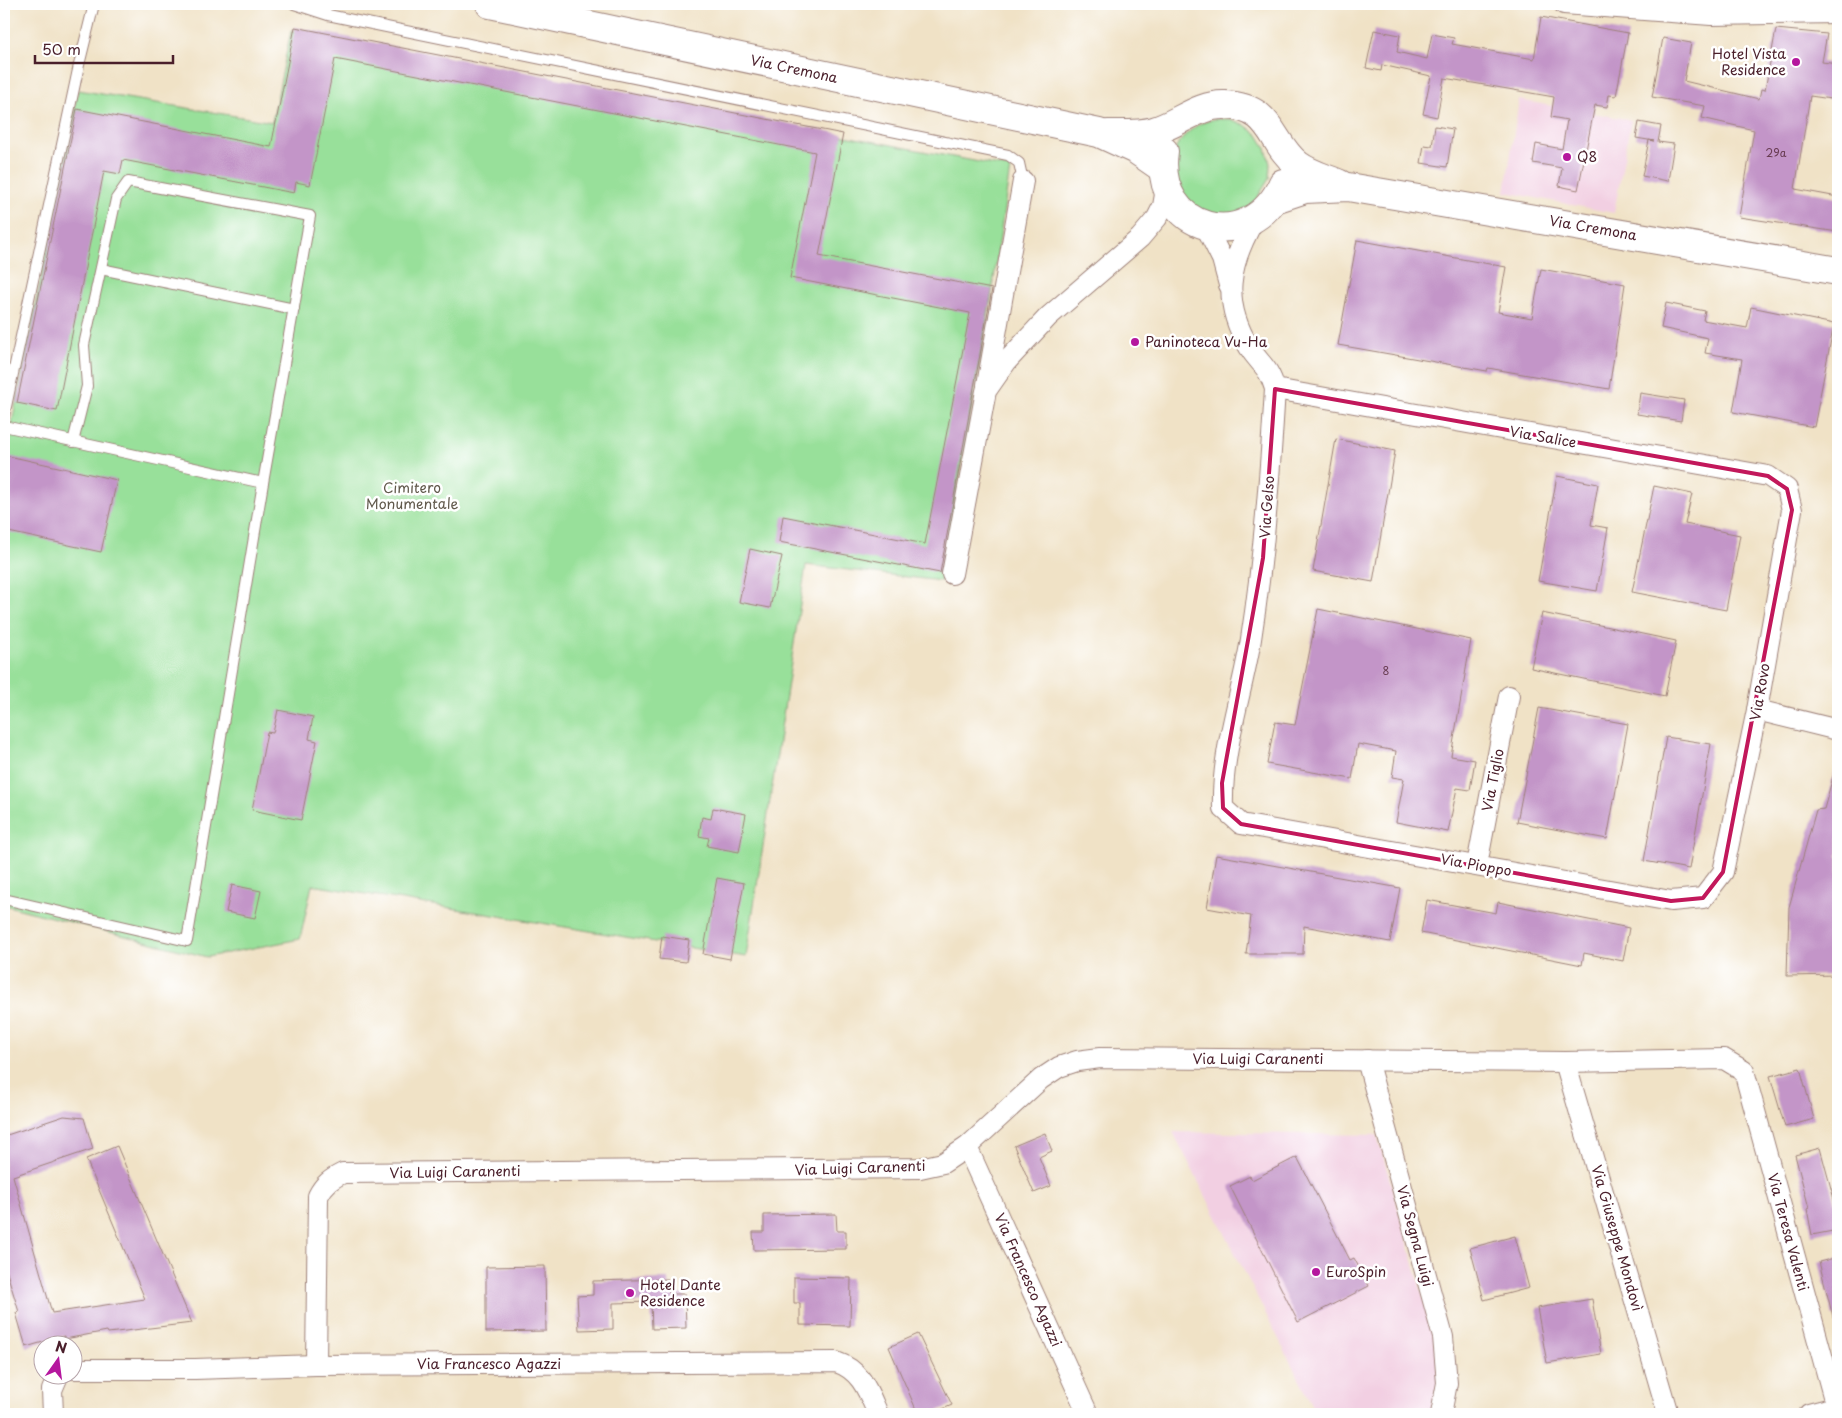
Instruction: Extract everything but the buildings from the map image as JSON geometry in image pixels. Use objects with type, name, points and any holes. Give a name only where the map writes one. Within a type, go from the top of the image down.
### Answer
[{"type":"main road","name":"Via Cremona","points":[[490,4],[1099,133],[1134,134],[1153,131],[1206,108],[1224,105],[1242,108],[1258,116],[1272,128],[1281,144],[1302,167],[1348,187]]},
{"type":"main road","name":"Via Cremona","points":[[1164,179],[1165,148],[1174,130],[1189,116]]},
{"type":"main road","name":"Via Cremona","points":[[1099,133],[1136,150],[1164,179],[1180,210],[1197,221],[1222,228],[1238,226],[1254,220],[1276,199],[1283,182],[1285,163],[1281,144]]},
{"type":"main road","name":"Via Cremona","points":[[1276,199],[1305,189],[1348,187],[1838,271]]},
{"type":"street","points":[[1564,4],[1711,15],[1801,8],[1838,14]]},
{"type":"street","points":[[1140,238],[1157,218],[1163,206],[1164,179]]},
{"type":"street","points":[[952,574],[1023,182]]},
{"type":"street","name":"Via Gelso","points":[[1223,808],[1222,783],[1251,642],[1264,558],[1275,389],[1265,365],[1249,348],[1235,316],[1231,291],[1239,247],[1254,220]]},
{"type":"street","points":[[986,391],[1007,361],[1048,317],[1140,238],[1167,221],[1197,221],[1222,259],[1231,291]]},
{"type":"street","name":"Via Salice","points":[[1275,389],[1768,476],[1787,489],[1792,510]]},
{"type":"street","name":"Via Rovo","points":[[1723,872],[1757,710],[1792,510]]},
{"type":"street","name":"Via Tiglio","points":[[1477,865],[1509,696]]},
{"type":"street","points":[[1757,710],[1838,730]]},
{"type":"street","name":"Via Pioppo","points":[[1223,808],[1240,824],[1671,901],[1703,898],[1723,872]]},
{"type":"street","name":"Via Luigi Caranenti","points":[[316,1365],[318,1196],[323,1186],[332,1178],[343,1174],[920,1168],[943,1163],[968,1147],[1041,1078],[1059,1067],[1077,1061],[1100,1058],[1565,1062],[1724,1059]]},
{"type":"street","name":"Via Teresa Valenti","points":[[1724,1059],[1744,1072],[1837,1410]]},
{"type":"street","name":"Via Segna Luigi","points":[[1367,1060],[1443,1338],[1447,1383],[1441,1414]]},
{"type":"street","name":"Via Giuseppe Mondovì","points":[[1565,1062],[1668,1414]]},
{"type":"street","name":"Via Francesco Agazzi","points":[[968,1147],[1088,1414]]},
{"type":"street","name":"Via Francesco Agazzi","points":[[82,1369],[195,1369],[316,1365],[836,1362],[847,1365],[863,1381],[878,1414]]},
{"type":"street","points":[[53,1414],[52,1390],[54,1386]]},
{"type":"street","points":[[1809,1414],[1837,1410]]},
{"type":"lane","points":[[4,416],[79,65],[94,4]]},
{"type":"lane","points":[[294,4],[328,15],[1008,155],[1019,163],[1023,182]]},
{"type":"lane","points":[[4,898],[187,941],[262,483],[310,216],[128,182],[116,198],[84,345],[87,386],[74,442]]},
{"type":"lane","points":[[101,269],[294,309]]},
{"type":"lane","points":[[4,426],[262,483]]},
{"type":"highlighted area","points":[[1275,389],[1768,476],[1787,489],[1792,510],[1723,872],[1703,898],[1671,901],[1241,824],[1223,808],[1222,783],[1263,558]]},
{"type":"shaded area","points":[[1519,100],[1631,120],[1614,213],[1505,192]]},
{"type":"shaded area","points":[[1173,1132],[1377,1135],[1435,1338],[1439,1378],[1431,1414],[1317,1414]]},
{"type":"green space","name":"Cimitero Monumentale","points":[[291,31],[821,144],[840,135],[1010,168],[991,299],[941,581],[806,565],[746,957],[312,885],[300,939],[207,957],[4,905],[4,463],[78,90],[272,122]]},
{"type":"green space","points":[[1214,119],[1230,119],[1245,125],[1258,135],[1266,148],[1270,164],[1269,179],[1252,206],[1223,217],[1192,207],[1174,180],[1176,147],[1186,134],[1199,124]]},
{"type":"place","name":"Hotel Vista Residence","points":[[1796,62]]},
{"type":"place","name":"Q8","points":[[1567,157]]},
{"type":"place","name":"Paninoteca Vu-Ha","points":[[1135,342]]},
{"type":"place","name":"EuroSpin","points":[[1316,1272]]},
{"type":"place","name":"Hotel Dante Residence","points":[[630,1293]]}]
